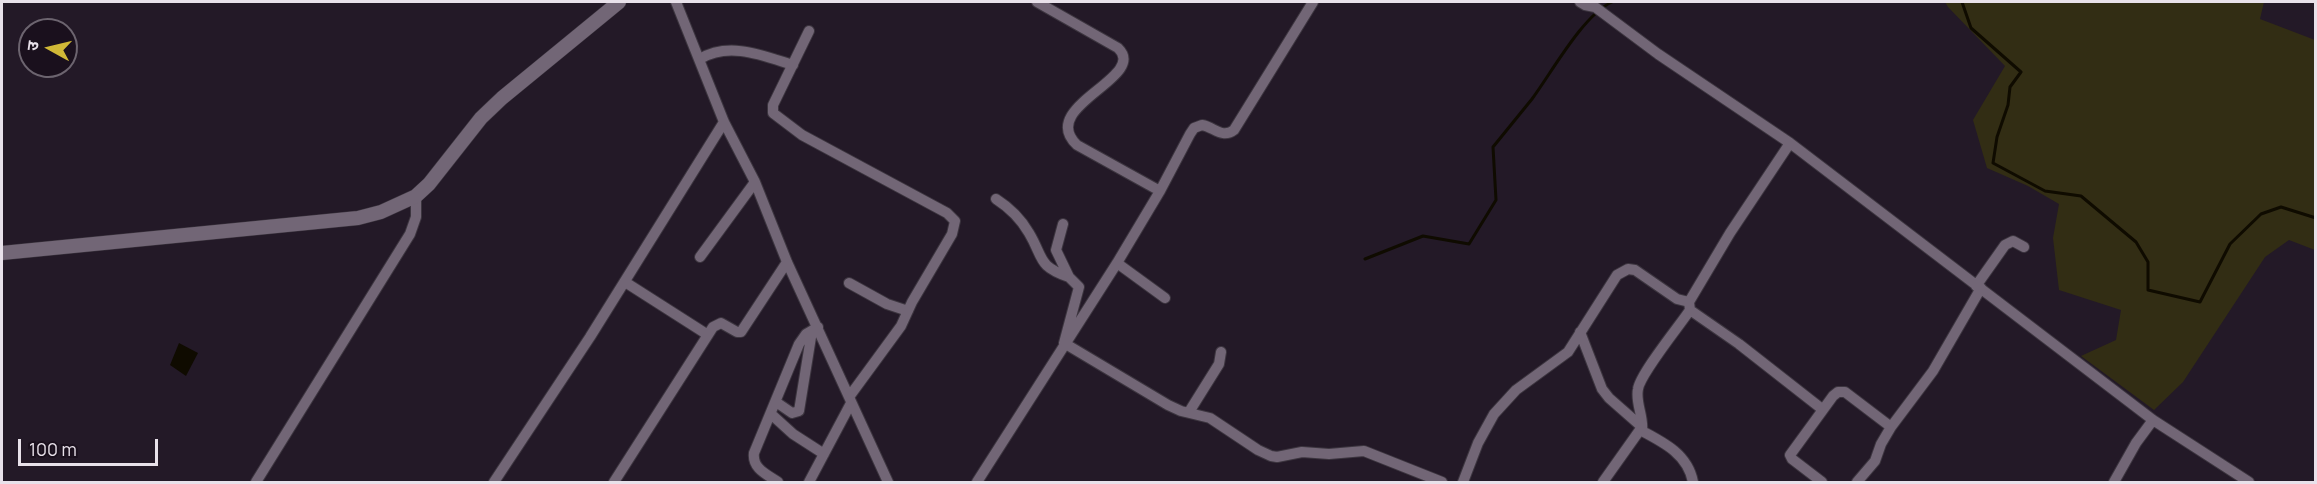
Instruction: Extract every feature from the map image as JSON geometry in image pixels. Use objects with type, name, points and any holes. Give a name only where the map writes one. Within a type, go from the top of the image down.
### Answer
[{"type":"street","points":[[2,253],[358,218],[381,212],[416,196],[429,184],[474,126],[502,98],[619,2]]},
{"type":"street","points":[[676,2],[724,122],[755,182],[815,329],[888,483]]},
{"type":"street","points":[[1037,2],[1118,48],[1124,59],[1119,71],[1071,116],[1068,130],[1070,138],[1077,145],[1160,191]]},
{"type":"street","points":[[977,483],[1117,263],[1194,128],[1202,125],[1208,126],[1224,134],[1233,130],[1313,2]]},
{"type":"street","points":[[1583,3],[1595,7],[1658,54],[1790,143],[2153,420],[2249,483]]},
{"type":"street","points":[[809,31],[773,105],[773,114],[831,151],[947,213],[955,221],[952,234],[901,326],[850,400],[809,483]]},
{"type":"street","points":[[700,59],[719,52],[742,51],[793,65]]},
{"type":"street","points":[[494,483],[625,282],[724,122]]},
{"type":"street","points":[[1603,483],[1642,429],[1638,387],[1690,306],[1730,233],[1790,143]]},
{"type":"street","points":[[700,257],[755,182]]},
{"type":"street","points":[[256,483],[410,234],[416,217],[416,196]]},
{"type":"street","points":[[996,199],[1011,210],[1023,224],[1043,262],[1051,270],[1069,277]]},
{"type":"street","points":[[1063,224],[1056,250],[1069,277],[1079,287],[1064,343]]},
{"type":"street","points":[[1857,483],[1875,461],[1881,444],[1891,427],[1933,371],[1978,287],[2005,245],[2013,242],[2024,247]]},
{"type":"street","points":[[614,483],[716,323],[741,332],[787,262]]},
{"type":"street","points":[[1117,263],[1165,298]]},
{"type":"street","points":[[1463,483],[1478,443],[1494,414],[1516,390],[1560,359],[1573,345],[1617,275],[1628,269],[1635,270],[1677,300],[1690,306],[1822,409]]},
{"type":"street","points":[[625,282],[708,335]]},
{"type":"street","points":[[849,283],[887,304],[908,311]]},
{"type":"street","points":[[778,483],[759,469],[753,459],[799,344],[815,329]]},
{"type":"street","points":[[776,402],[792,413],[799,411],[815,329]]},
{"type":"street","points":[[1580,332],[1602,389],[1642,429],[1669,446],[1683,459],[1689,468],[1693,483]]},
{"type":"street","points":[[1064,343],[1168,405],[1210,418],[1271,456],[1302,452],[1329,454],[1364,451],[1442,483]]},
{"type":"street","points":[[1189,412],[1219,364],[1221,352]]},
{"type":"street","points":[[1822,483],[1790,455],[1822,409],[1838,392],[1845,392],[1891,427]]},
{"type":"street","points":[[771,414],[794,434],[824,454]]},
{"type":"street","points":[[2114,483],[2136,443],[2153,420]]},
{"type":"shaded area","points":[[1945,2],[2264,2],[2260,19],[2315,40],[2315,250],[2289,240],[2265,257],[2183,382],[2154,410],[2081,356],[2116,340],[2121,310],[2059,290],[2053,238],[2059,204],[2028,186],[1987,168],[1973,120],[2005,66]]},
{"type":"shaded area","points":[[179,343],[198,353],[186,376],[170,365]]},
{"type":"waterway","points":[[1365,259],[1423,236],[1469,244],[1496,200],[1493,147],[1532,99],[1579,31],[1601,9],[1612,2]]},
{"type":"waterway","points":[[1962,2],[1971,28],[2021,72],[2010,87],[2008,105],[1997,137],[1993,163],[2045,191],[2081,196],[2136,242],[2148,262],[2148,290],[2200,302],[2230,244],[2261,214],[2281,207],[2316,218]]}]
